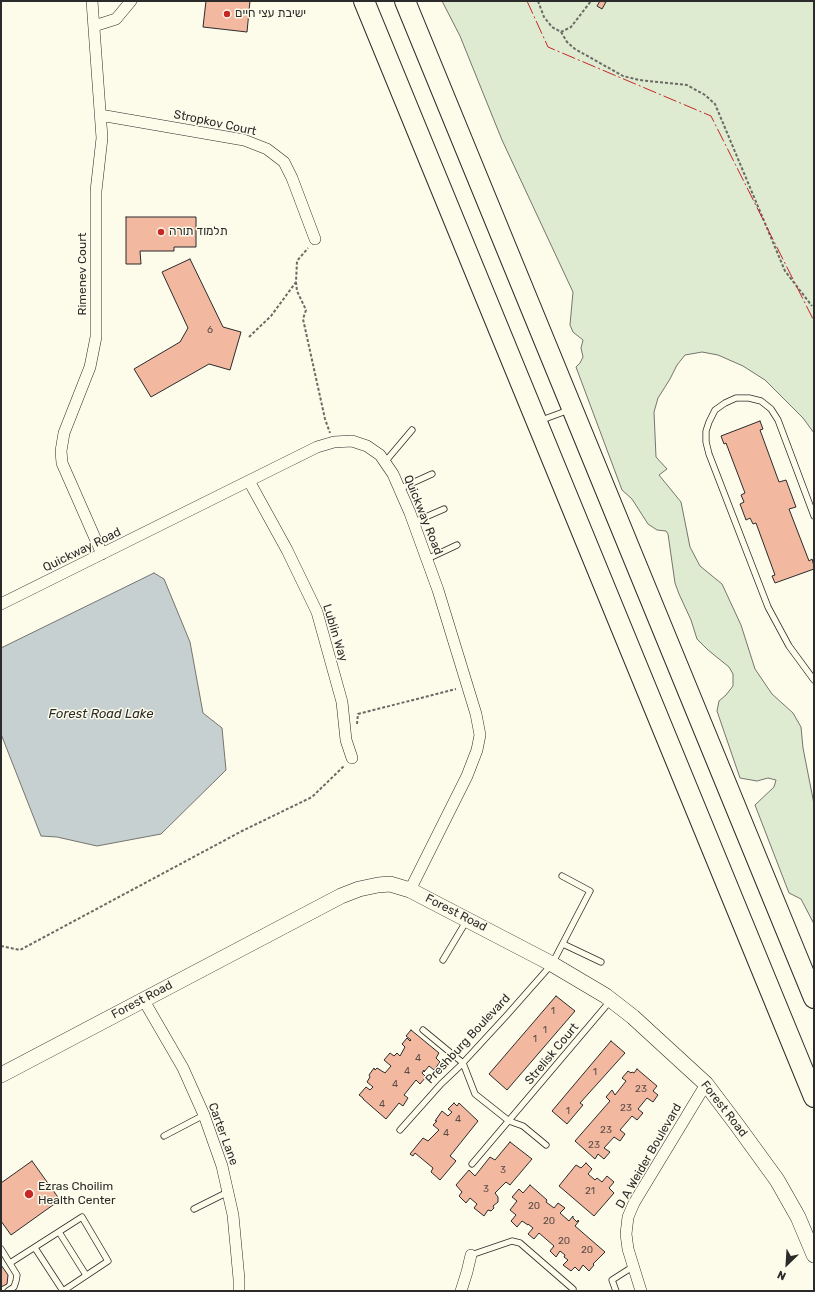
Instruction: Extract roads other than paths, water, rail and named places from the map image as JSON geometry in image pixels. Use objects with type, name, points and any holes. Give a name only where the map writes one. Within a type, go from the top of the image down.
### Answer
[{"type":"highway","points":[[364,1],[814,1097]]},
{"type":"highway","points":[[405,1],[814,998]]},
{"type":"street","name":"Rimenev Court","points":[[92,1],[102,138],[96,191],[96,337],[90,367],[64,433],[61,451],[62,463],[102,554]]},
{"type":"street","points":[[94,26],[116,19],[131,1]]},
{"type":"street","name":"Stropkov Court","points":[[100,115],[244,140],[268,149],[284,162],[292,178],[315,239]]},
{"type":"street","name":"Quickway Road","points":[[1,604],[317,447],[334,442],[352,441],[367,446],[380,455],[393,474],[414,522],[438,590],[476,714],[480,735],[477,750],[467,776],[410,890]]},
{"type":"street","name":"Lublin Way","points":[[249,481],[287,550],[317,612],[342,702],[346,740],[352,758]]},
{"type":"street","name":"Forest Road","points":[[1,1075],[341,896],[378,884],[390,884],[410,890],[552,964],[611,1000],[633,1017],[706,1084],[777,1180],[798,1217],[814,1254]]},
{"type":"street","name":"Carter Lane","points":[[143,999],[183,1068],[204,1115],[222,1166],[233,1215],[239,1291]]},
{"type":"street","name":"D A Weider Boulevard","points":[[641,1291],[628,1248],[626,1234],[628,1217],[634,1203],[706,1084]]},
{"type":"street","points":[[461,1291],[471,1255]]},
{"type":"lane","points":[[814,516],[778,420],[771,409],[761,401],[749,398],[736,398],[715,410],[706,431],[706,442],[709,454],[768,607],[789,646],[814,680]]},
{"type":"lane","points":[[537,422],[572,408]]},
{"type":"lane","points":[[385,463],[412,430]]},
{"type":"lane","points":[[399,489],[432,474]]},
{"type":"lane","points":[[414,522],[444,508]]},
{"type":"lane","points":[[427,559],[457,545]]},
{"type":"lane","name":"Preshburg Boulevard","points":[[400,1130],[441,1084],[463,1063],[552,964],[590,891],[562,876]]},
{"type":"lane","points":[[443,960],[467,920]]},
{"type":"lane","points":[[563,944],[600,962]]},
{"type":"lane","name":"Strelisk Court","points":[[472,1164],[611,1000]]},
{"type":"lane","points":[[423,1030],[463,1063],[475,1094],[509,1121],[523,1126],[546,1145]]},
{"type":"lane","points":[[164,1136],[204,1115]]},
{"type":"lane","points":[[194,1209],[228,1192]]},
{"type":"lane","points":[[10,1264],[82,1217],[108,1261],[63,1291],[35,1248]]},
{"type":"lane","points":[[59,1232],[86,1275]]},
{"type":"lane","points":[[471,1255],[512,1241],[520,1243],[573,1289]]},
{"type":"lane","points":[[1,1249],[17,1275],[14,1287],[8,1291]]},
{"type":"lane","points":[[616,1291],[612,1280],[634,1266]]},
{"type":"water","name":"Forest Road Lake","points":[[154,573],[164,579],[190,642],[203,713],[222,728],[226,770],[161,834],[97,846],[57,837],[41,836],[1,734],[1,648]]},
{"type":"place","name":"ישיבת עצי חיים","points":[[227,14]]},
{"type":"place","name":"תלמוד תורה","points":[[161,232]]},
{"type":"place","name":"Ezras Choilim Health Center","points":[[29,1194]]}]
